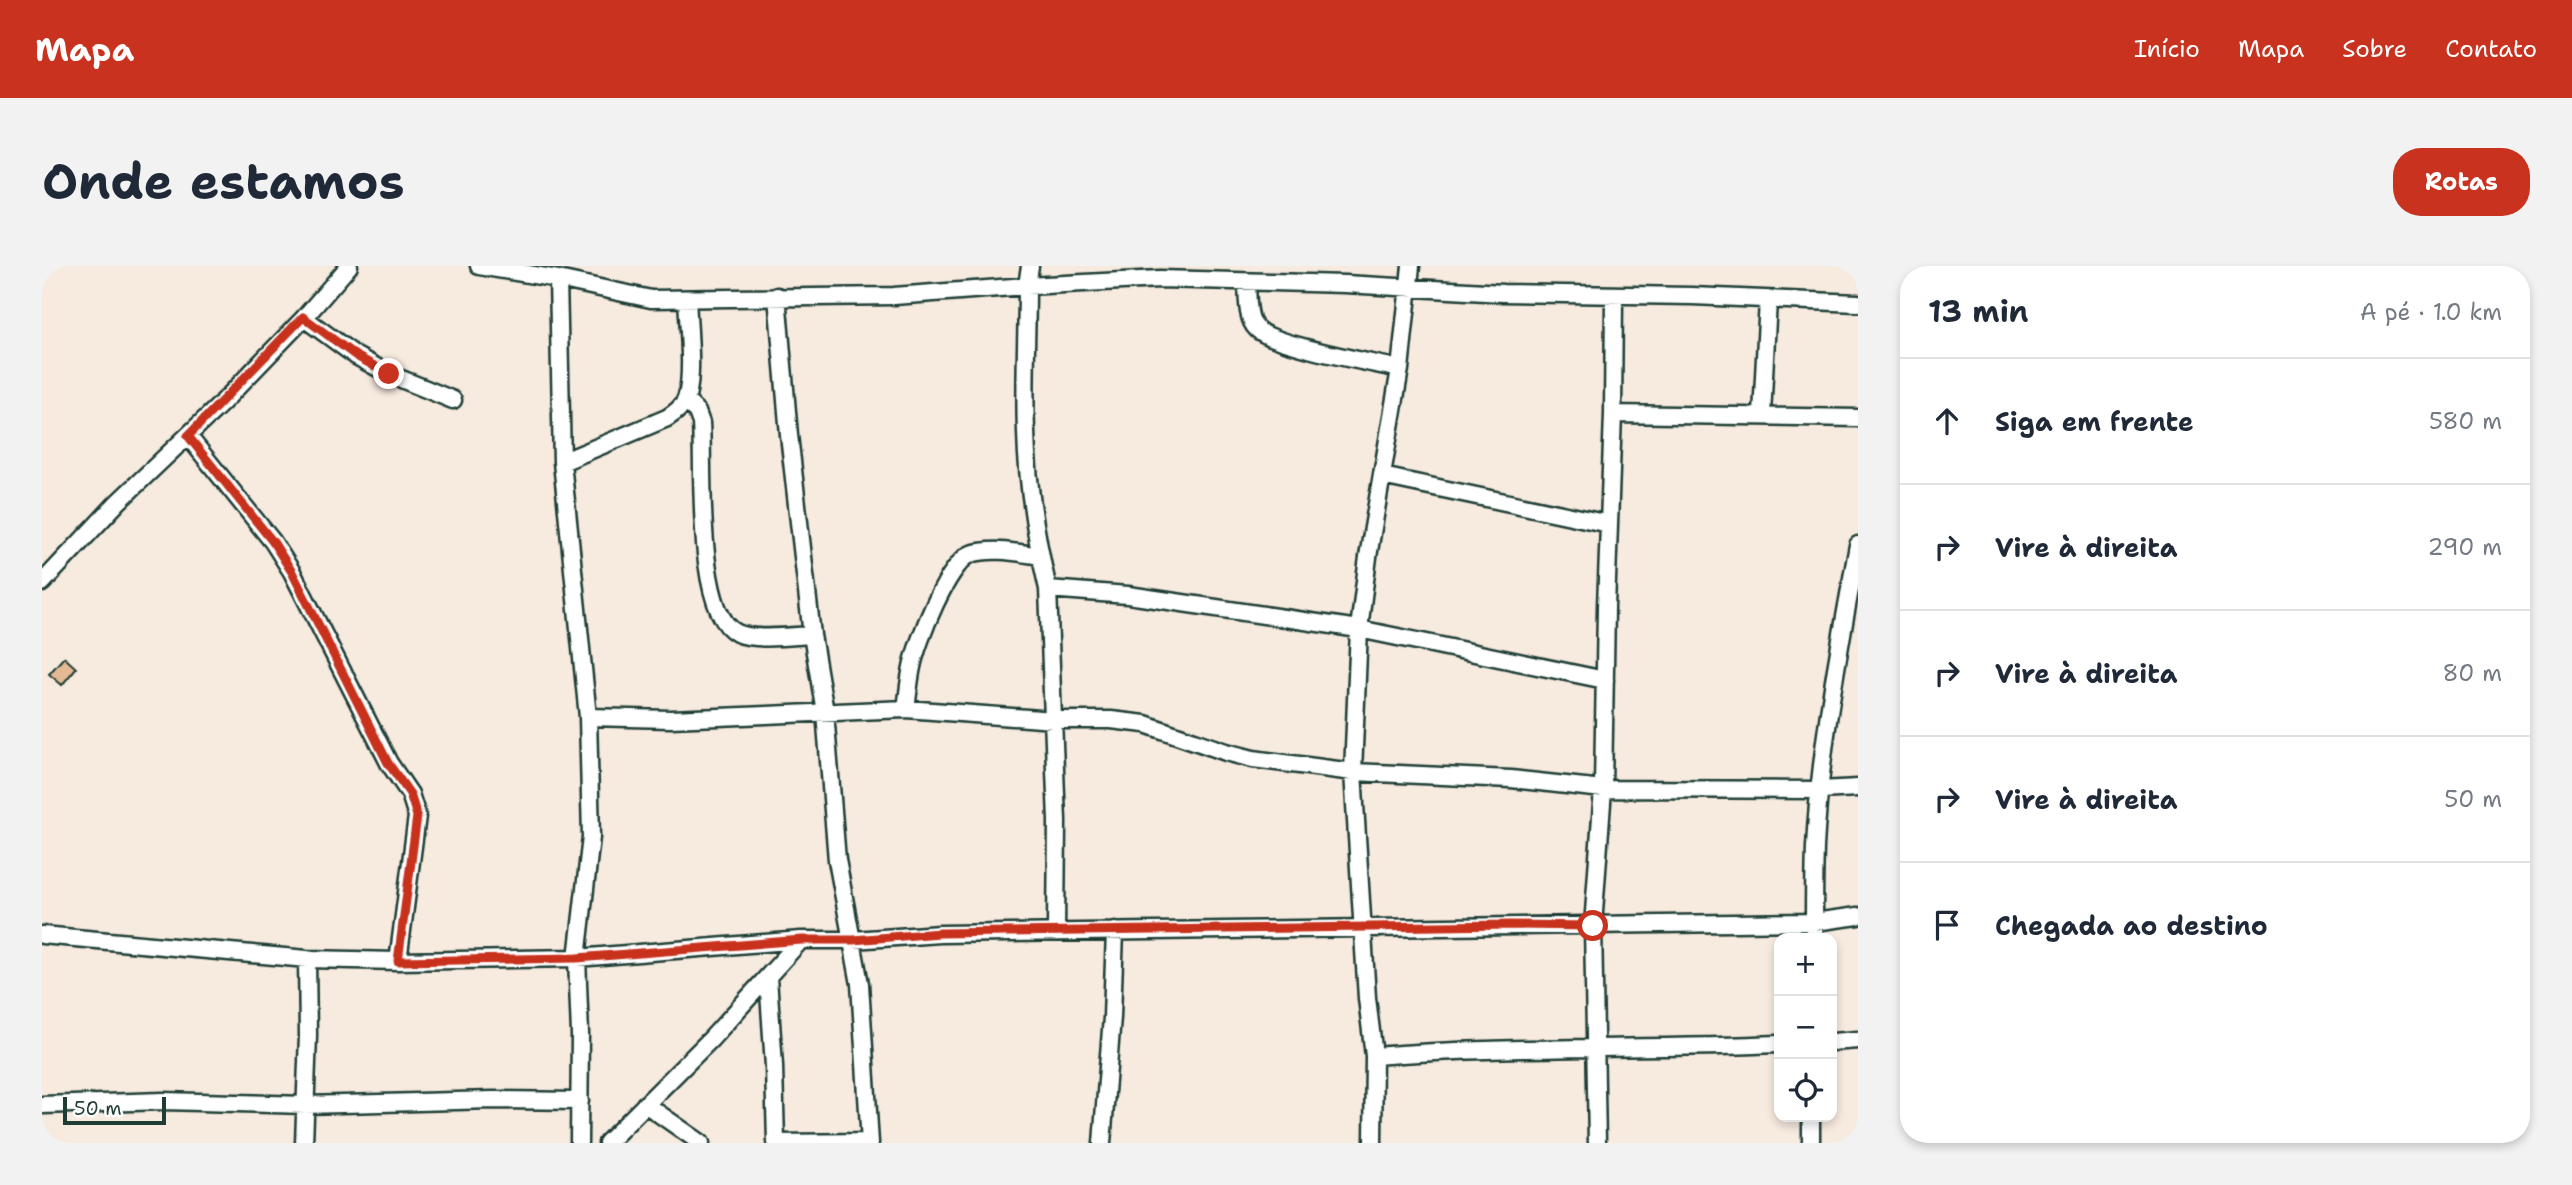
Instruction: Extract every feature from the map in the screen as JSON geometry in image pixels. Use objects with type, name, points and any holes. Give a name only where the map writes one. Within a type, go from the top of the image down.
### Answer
[{"type":"street","points":[[42,583],[118,502],[188,436],[349,266]]},
{"type":"street","points":[[479,266],[558,279],[651,299],[881,297],[1160,279],[1408,286],[1503,293],[1858,303]]},
{"type":"street","points":[[1030,266],[1027,286],[1026,431],[1029,481],[1048,589],[1054,720],[1056,931]]},
{"type":"street","points":[[1373,1143],[1374,1056],[1367,998],[1353,772],[1359,629],[1400,369],[1411,266]]},
{"type":"street","points":[[558,279],[562,462],[588,717],[591,837],[577,958],[579,1143]]},
{"type":"street","points":[[1247,282],[1251,318],[1257,329],[1277,340],[1400,369]]},
{"type":"street","points":[[1597,1143],[1593,926],[1603,789],[1614,295]]},
{"type":"street","points":[[768,977],[776,1143],[870,1142],[860,984],[837,860],[825,712],[812,635],[789,435],[777,296]]},
{"type":"street","points":[[562,462],[667,418],[686,401],[689,361],[688,299]]},
{"type":"street","points":[[1762,415],[1768,300]]},
{"type":"street","points":[[303,317],[356,356],[389,374],[453,400]]},
{"type":"street","points":[[686,401],[697,412],[701,423],[704,531],[709,578],[720,614],[727,626],[738,634],[812,635]]},
{"type":"street","points":[[1613,414],[1858,418]]},
{"type":"street","points":[[188,436],[273,542],[292,572],[388,763],[415,804],[417,816],[398,961]]},
{"type":"street","points":[[1382,476],[1609,524]]},
{"type":"street","points":[[1814,930],[1815,847],[1820,790],[1841,631],[1858,547]]},
{"type":"street","points":[[906,709],[912,665],[925,628],[956,566],[970,555],[990,552],[1012,551],[1041,556]]},
{"type":"street","points":[[1048,589],[1128,595],[1359,629],[1605,680]]},
{"type":"street","points":[[588,717],[671,719],[906,709],[1054,720],[1111,720],[1145,724],[1253,759],[1353,772],[1487,778],[1603,789],[1858,788]]},
{"type":"street","points":[[42,935],[307,959],[398,961],[577,958],[802,940],[853,940],[940,933],[1593,926],[1814,930],[1858,916]]},
{"type":"street","points":[[1102,1143],[1112,1017],[1115,931]]},
{"type":"street","points":[[607,1143],[712,1039],[802,940]]},
{"type":"street","points":[[304,1143],[308,1035],[307,959]]},
{"type":"street","points":[[1837,1042],[1858,1040]]},
{"type":"street","points":[[1374,1056],[1440,1051],[1774,1044]]},
{"type":"street","points":[[42,1105],[163,1101],[305,1105],[580,1101]]},
{"type":"street","points":[[645,1104],[701,1143]]},
{"type":"street","points":[[1811,1122],[1811,1143]]},
{"type":"building","points":[[64,657],[76,668],[62,685],[49,674]]},
{"type":"route","points":[[389,374],[356,356],[303,317],[188,436],[273,542],[292,572],[388,763],[415,804],[417,816],[398,961],[577,958],[802,940],[853,940],[940,933],[1593,926]]}]
